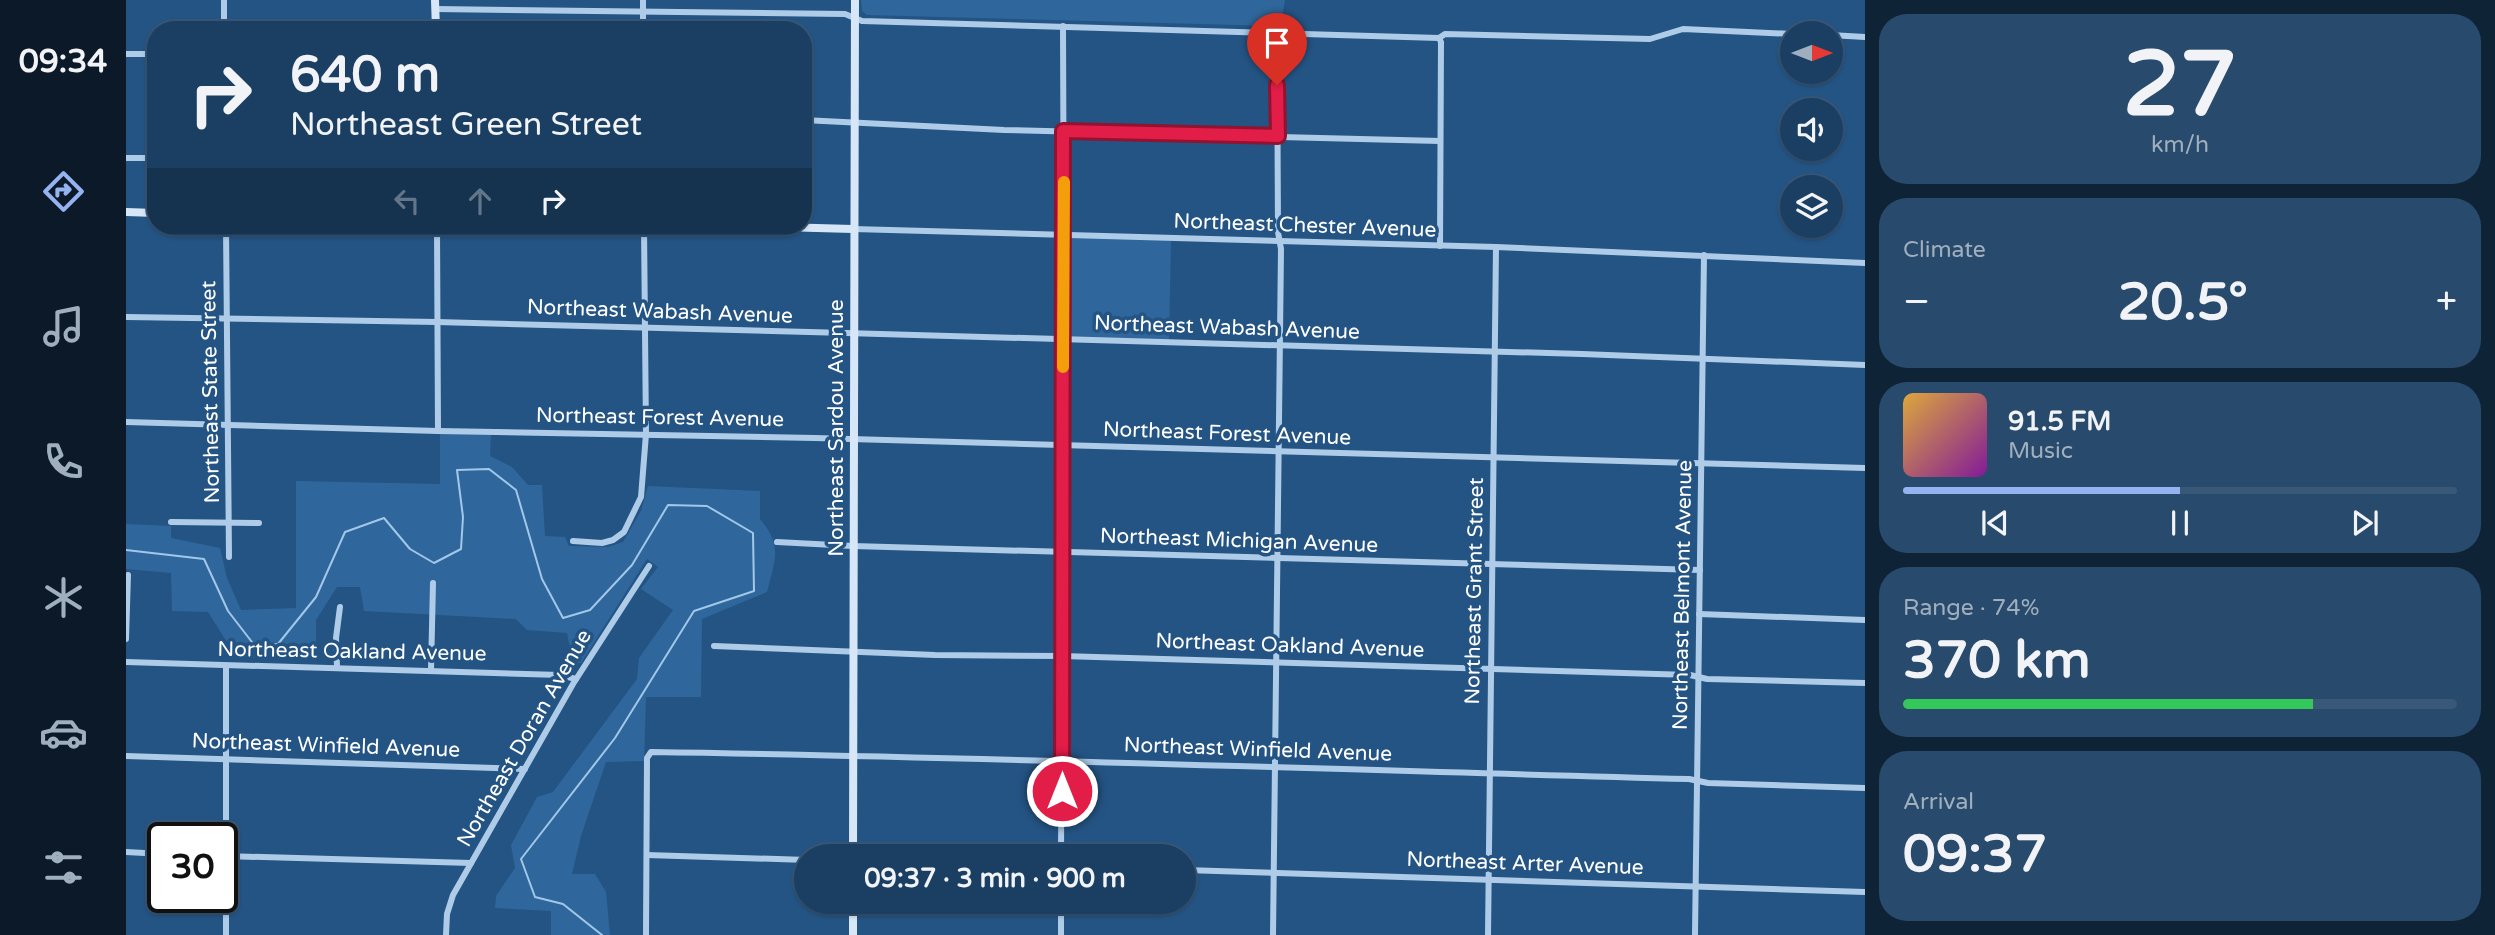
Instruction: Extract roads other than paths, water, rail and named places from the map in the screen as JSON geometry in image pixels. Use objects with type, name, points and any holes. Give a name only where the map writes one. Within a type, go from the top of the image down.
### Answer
[{"type":"main road","name":"Northeast Sardou Avenue","points":[[853,844],[855,0]]},
{"type":"main road","points":[[126,212],[147,213]]},
{"type":"main road","name":"Northeast Chester Avenue","points":[[812,228],[853,229]]},
{"type":"main road","points":[[853,914],[853,935]]},
{"type":"street","points":[[224,0],[224,21]]},
{"type":"street","points":[[643,0],[643,21]]},
{"type":"street","points":[[435,4],[643,12],[845,14],[862,21],[1439,38],[1446,34],[1650,39],[1683,29],[1780,33]]},
{"type":"street","points":[[1061,844],[1063,26]]},
{"type":"street","points":[[1273,935],[1280,345],[1277,33]]},
{"type":"street","points":[[1843,36],[1865,37]]},
{"type":"street","points":[[1439,38],[1440,246]]},
{"type":"street","points":[[126,54],[147,54]]},
{"type":"street","points":[[812,121],[1063,131],[1440,141]]},
{"type":"street","points":[[126,158],[147,158]]},
{"type":"street","name":"Northeast Chester Avenue","points":[[853,229],[1496,247],[1865,263]]},
{"type":"street","name":"Northeast State Street","points":[[226,235],[229,557]]},
{"type":"street","points":[[436,235],[438,431]]},
{"type":"street","points":[[573,541],[602,544],[613,540],[624,532],[641,497],[646,434],[644,235]]},
{"type":"street","name":"Northeast Grant Street","points":[[1488,935],[1496,247]]},
{"type":"street","name":"Northeast Belmont Avenue","points":[[1695,935],[1704,255]]},
{"type":"street","name":"Northeast Wabash Avenue","points":[[126,317],[854,333],[1494,351],[1865,365]]},
{"type":"street","name":"Northeast Forest Avenue","points":[[126,422],[854,439],[1865,468]]},
{"type":"street","points":[[171,522],[259,523]]},
{"type":"street","name":"Northeast Michigan Avenue","points":[[776,542],[1700,570]]},
{"type":"street","name":"Northeast Doran Avenue","points":[[446,935],[451,901],[471,863],[576,679],[649,566]]},
{"type":"street","points":[[126,639],[128,575]]},
{"type":"street","points":[[431,670],[433,583]]},
{"type":"street","points":[[337,667],[336,638],[340,607]]},
{"type":"street","points":[[1699,614],[1865,620]]},
{"type":"street","name":"Northeast Oakland Avenue","points":[[714,646],[1865,683]]},
{"type":"street","name":"Northeast Oakland Avenue","points":[[126,662],[431,670],[560,675],[576,679]]},
{"type":"street","points":[[225,822],[226,666]]},
{"type":"street","name":"Northeast Winfield Avenue","points":[[647,855],[649,753],[853,754],[1275,766],[1865,788]]},
{"type":"street","name":"Northeast Winfield Avenue","points":[[126,756],[524,769]]},
{"type":"street","points":[[126,852],[147,853]]},
{"type":"street","points":[[646,935],[647,855],[794,860]]},
{"type":"street","points":[[238,856],[471,863]]},
{"type":"street","name":"Northeast Arter Avenue","points":[[1196,870],[1865,892]]},
{"type":"street","points":[[225,913],[226,935]]},
{"type":"street","points":[[1061,914],[1061,935]]},
{"type":"waterway","points":[[126,550],[204,559],[228,611],[255,646],[278,644],[316,597],[345,532],[384,518],[410,549],[434,563],[461,549],[463,517],[457,470],[489,469],[516,490],[542,579],[563,618],[590,610],[632,565],[668,505],[707,506],[753,533],[754,591],[694,611],[615,738],[521,859],[535,897],[563,904],[602,935]]}]
